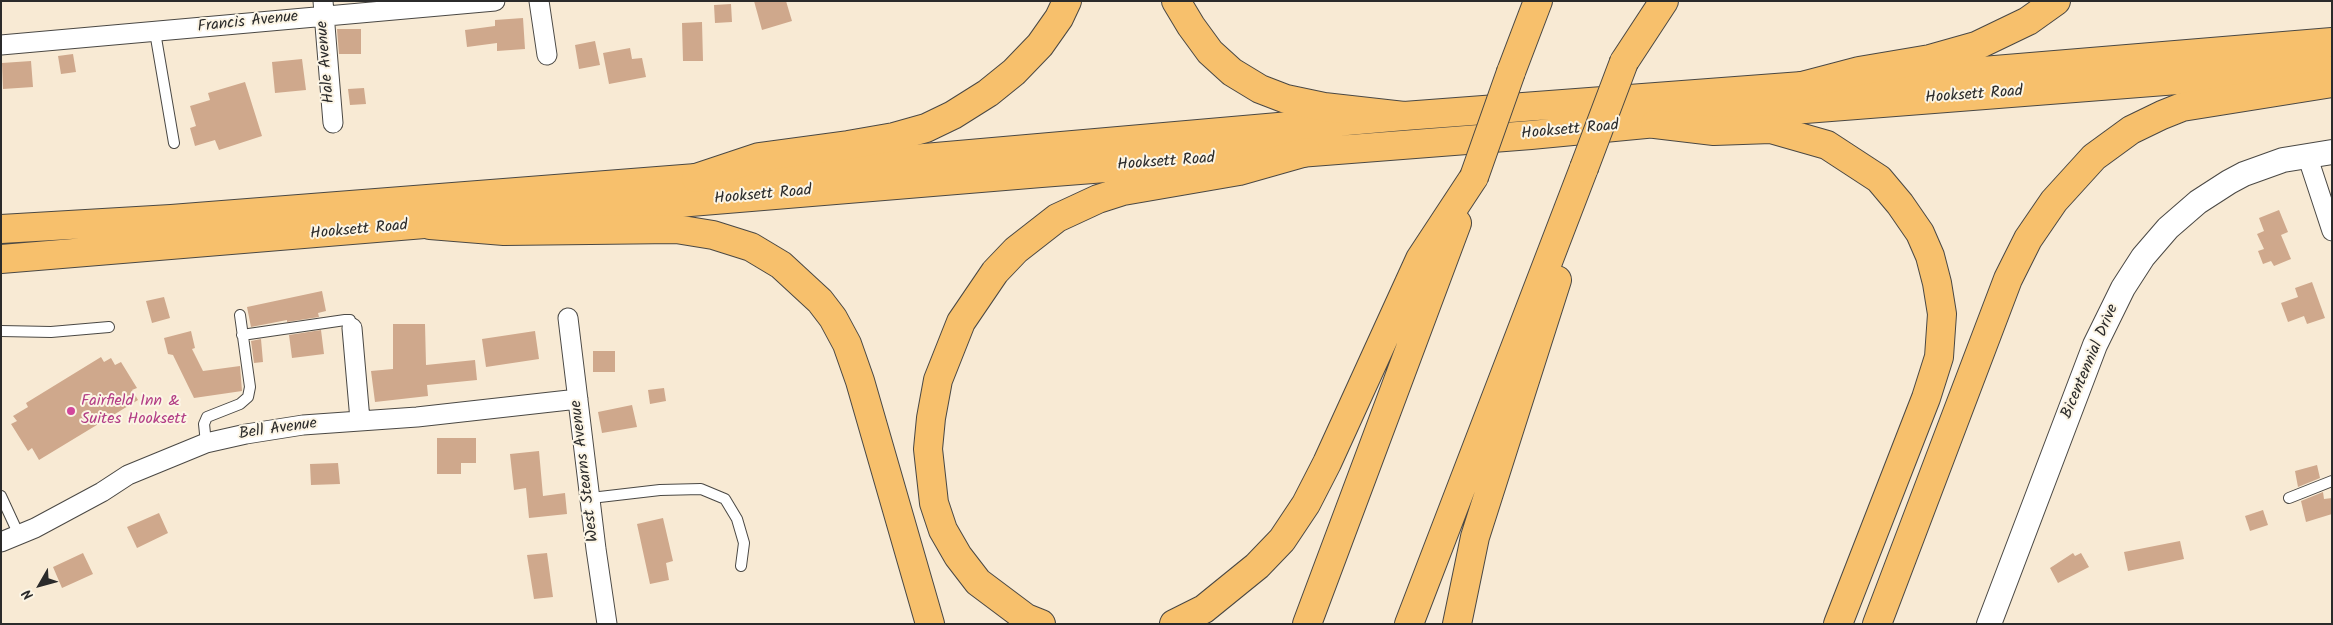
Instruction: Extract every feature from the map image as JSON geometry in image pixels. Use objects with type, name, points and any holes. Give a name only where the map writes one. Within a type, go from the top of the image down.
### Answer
[{"type":"main road","points":[[696,178],[759,157],[894,137],[926,128],[939,122],[988,93],[1014,72],[1040,45],[1059,18],[1067,1]]},
{"type":"main road","points":[[1176,1],[1210,52],[1232,72],[1260,89],[1286,99],[1324,107],[1404,116]]},
{"type":"main road","points":[[1409,624],[1624,62],[1644,1]]},
{"type":"main road","points":[[1624,62],[1664,1]]},
{"type":"main road","points":[[1802,86],[1859,71],[1930,59],[1976,46],[2028,21],[2056,1]]},
{"type":"main road","points":[[1307,624],[1537,4]]},
{"type":"main road","name":"Hooksett Road","points":[[1,230],[171,219],[696,178],[1404,116],[1802,86],[2332,42]]},
{"type":"main road","name":"Hooksett Road","points":[[1,259],[1655,124],[1792,110],[2332,68]]},
{"type":"main road","points":[[1877,624],[2008,279],[2028,239],[2054,201],[2094,157],[2132,130],[2162,115],[2182,107],[2332,83]]},
{"type":"main road","points":[[1655,124],[1714,131],[1771,129],[1827,145],[1879,180],[1900,204],[1920,233],[1930,256],[1942,314],[1939,357],[1926,398],[1838,624]]},
{"type":"main road","points":[[1041,624],[1026,618],[978,582],[958,556],[943,530],[934,503],[928,449],[931,418],[938,380],[960,322],[994,272],[1016,250],[1057,218],[1098,199],[1123,191],[1239,171],[1306,152]]},
{"type":"main road","points":[[1457,624],[1475,537],[1553,299],[1584,168]]},
{"type":"main road","points":[[1174,624],[1204,609],[1257,566],[1282,540],[1306,504],[1327,463],[1420,259],[1474,178]]},
{"type":"main road","points":[[430,225],[504,232],[676,229],[713,235],[743,245],[781,265],[820,301],[833,318],[847,344],[860,381],[930,624]]},
{"type":"street","name":"Francis Avenue","points":[[1,45],[155,32],[323,8],[495,1]]},
{"type":"street","points":[[539,1],[547,56]]},
{"type":"street","name":"Hale Avenue","points":[[323,8],[333,123]]},
{"type":"street","name":"Bicentennial Drive","points":[[1992,623],[2094,345],[2123,288],[2142,257],[2168,228],[2198,202],[2229,182],[2262,166],[2306,155],[2332,152]]},
{"type":"street","points":[[2306,155],[2332,231]]},
{"type":"street","name":"West Stearns Avenue","points":[[568,318],[607,624]]},
{"type":"street","points":[[352,328],[360,420]]},
{"type":"street","name":"Bell Avenue","points":[[1,542],[77,506],[128,474],[206,443],[246,434],[303,425],[417,417],[578,399]]},
{"type":"lane","points":[[155,32],[174,143]]},
{"type":"lane","points":[[206,443],[204,424],[208,417],[240,404],[248,396],[250,387],[240,316]]},
{"type":"lane","points":[[242,336],[345,320],[350,320],[352,328]]},
{"type":"lane","points":[[1,331],[51,332],[109,327]]},
{"type":"lane","points":[[2289,498],[2332,481]]},
{"type":"lane","points":[[591,498],[660,490],[701,489],[725,499],[737,519],[744,543],[741,566]]},
{"type":"lane","points":[[1,496],[19,535]]},
{"type":"building","points":[[754,1],[786,1],[792,21],[762,30]]},
{"type":"building","points":[[731,4],[732,22],[715,23],[714,5]]},
{"type":"building","points":[[523,18],[525,49],[497,51],[497,43],[467,47],[465,30],[495,26],[495,20]]},
{"type":"building","points":[[702,22],[703,61],[683,61],[682,23]]},
{"type":"building","points":[[337,29],[361,29],[361,54],[339,54]]},
{"type":"building","points":[[595,41],[600,65],[579,69],[575,45]]},
{"type":"building","points":[[630,48],[632,59],[642,58],[646,77],[609,84],[603,53]]},
{"type":"building","points":[[73,54],[76,72],[61,74],[58,56]]},
{"type":"building","points":[[302,59],[306,90],[275,93],[272,62]]},
{"type":"building","points":[[31,61],[33,87],[3,89],[2,63]]},
{"type":"building","points":[[245,82],[262,136],[219,150],[215,140],[195,146],[190,128],[196,126],[190,106],[210,100],[208,93]]},
{"type":"building","points":[[364,88],[366,104],[350,105],[348,89]]},
{"type":"building","points":[[2279,210],[2288,232],[2281,235],[2291,259],[2274,266],[2271,261],[2263,264],[2258,251],[2264,249],[2257,234],[2264,231],[2259,218]]},
{"type":"building","points":[[2312,282],[2325,318],[2307,324],[2304,316],[2288,322],[2281,303],[2298,297],[2295,288]]},
{"type":"building","points":[[322,291],[326,311],[318,313],[319,317],[287,322],[287,320],[251,327],[247,307]]},
{"type":"building","points":[[164,297],[170,318],[152,323],[146,301]]},
{"type":"building","points":[[393,324],[425,324],[426,365],[475,360],[477,380],[427,385],[428,396],[375,402],[371,371],[393,369]]},
{"type":"building","points":[[321,330],[324,354],[292,358],[289,335]]},
{"type":"building","points":[[191,331],[195,348],[192,349],[203,371],[240,366],[242,391],[194,398],[173,355],[168,354],[164,338]]},
{"type":"building","points":[[535,331],[539,359],[486,367],[482,339]]},
{"type":"building","points":[[261,339],[263,362],[254,363],[251,341]]},
{"type":"building","points":[[593,351],[615,351],[615,372],[593,372]]},
{"type":"building","name":"Fairfield Inn & Suites Hooksett","points":[[101,357],[104,362],[111,358],[115,365],[121,362],[137,388],[132,390],[138,400],[39,460],[32,448],[28,451],[11,424],[17,421],[13,416],[28,407],[26,403]]},
{"type":"building","points":[[664,388],[666,401],[650,404],[648,390]]},
{"type":"building","points":[[632,405],[637,427],[602,433],[598,412]]},
{"type":"building","points":[[437,438],[476,438],[476,463],[461,463],[461,474],[437,474]]},
{"type":"building","points":[[539,451],[543,496],[565,493],[567,514],[529,518],[526,488],[514,490],[510,454]]},
{"type":"building","points":[[338,463],[340,484],[311,485],[310,464]]},
{"type":"building","points":[[2317,465],[2320,478],[2298,487],[2295,471]]},
{"type":"building","points":[[2323,492],[2324,499],[2332,498],[2332,514],[2306,522],[2301,501]]},
{"type":"building","points":[[2263,510],[2268,525],[2250,531],[2245,516]]},
{"type":"building","points":[[159,513],[168,533],[137,548],[127,527]]},
{"type":"building","points":[[663,518],[673,561],[666,563],[669,580],[650,584],[637,524]]},
{"type":"building","points":[[2180,541],[2184,559],[2128,571],[2124,552]]},
{"type":"building","points":[[83,553],[93,574],[62,588],[53,567]]},
{"type":"building","points":[[547,553],[553,597],[534,599],[527,555]]},
{"type":"building","points":[[2073,553],[2075,556],[2081,553],[2089,567],[2058,583],[2050,568]]},
{"type":"place","name":"Fairfield Inn & Suites Hooksett","points":[[71,411]]}]
